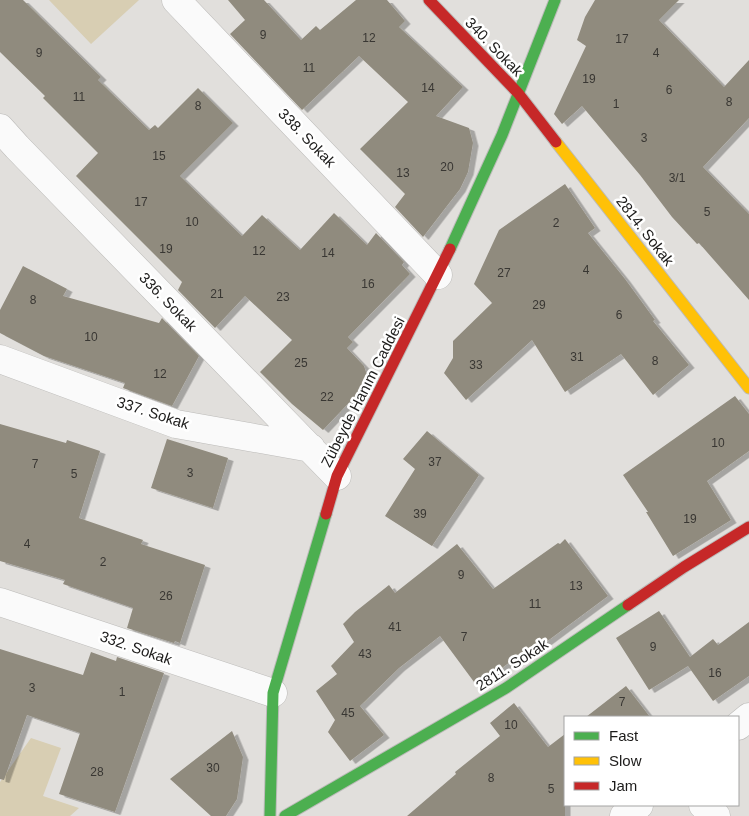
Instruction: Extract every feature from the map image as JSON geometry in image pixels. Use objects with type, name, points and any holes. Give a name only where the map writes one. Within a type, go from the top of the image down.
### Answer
[{"type":"street","name":"338. Sokak","points":[[176,0],[438,275]]},
{"type":"street","name":"340. Sokak","points":[[429,0],[518,93]]},
{"type":"street","name":"Zübeyde Hanım Caddesi","points":[[270,816],[272,694],[337,476],[438,275],[502,135],[554,0]]},
{"type":"street","name":"2814. Sokak","points":[[518,93],[749,388]]},
{"type":"street","name":"336. Sokak","points":[[6,142],[337,476]]},
{"type":"street","name":"337. Sokak","points":[[0,360],[176,424],[311,448]]},
{"type":"street","name":"2811. Sokak","points":[[285,816],[506,688],[684,567],[749,527]]},
{"type":"street","name":"332. Sokak","points":[[0,602],[272,694]]},
{"type":"street","points":[[739,725],[749,717]]},
{"type":"street","points":[[624,816],[638,806]]},
{"type":"street","points":[[703,806],[716,816]]},
{"type":"shaded area","points":[[49,0],[139,0],[91,44]]},
{"type":"shaded area","points":[[31,738],[61,748],[43,796],[79,808],[70,816],[0,816],[0,782]]},
{"type":"building","points":[[0,0],[23,0],[101,77],[98,80],[149,130],[155,125],[158,128],[198,88],[233,123],[180,176],[242,236],[262,215],[300,250],[334,213],[367,245],[376,233],[404,262],[402,265],[410,274],[348,337],[353,342],[347,348],[364,366],[367,380],[361,390],[323,430],[292,404],[260,372],[292,340],[245,296],[215,328],[178,290],[182,282],[76,176],[98,153],[43,98],[45,96],[0,52]]},
{"type":"building","points":[[228,0],[264,0],[301,40],[316,26],[320,30],[356,0],[387,0],[405,21],[399,27],[463,87],[436,116],[469,128],[473,143],[468,172],[460,189],[423,237],[395,207],[405,194],[360,149],[408,102],[359,56],[302,110],[230,34],[245,20]]},
{"type":"building","points":[[595,0],[679,0],[659,20],[724,87],[749,60],[749,118],[703,167],[749,214],[749,300],[699,243],[697,244],[672,217],[640,175],[582,106],[562,124],[554,114],[586,46],[577,40],[585,17]]},
{"type":"building","points":[[565,184],[595,228],[588,233],[625,279],[655,320],[653,321],[689,365],[653,395],[621,354],[565,392],[532,340],[466,400],[444,373],[453,358],[453,341],[492,303],[474,284],[499,230]]},
{"type":"building","points":[[23,266],[67,289],[63,296],[159,323],[162,318],[199,356],[172,406],[123,388],[125,383],[44,356],[0,333],[0,310]]},
{"type":"building","points":[[735,396],[749,414],[749,451],[707,481],[731,520],[673,556],[646,512],[648,512],[623,475]]},
{"type":"building","points":[[0,424],[66,443],[67,440],[100,451],[79,518],[143,540],[141,544],[205,565],[180,643],[175,641],[174,643],[127,628],[133,608],[63,584],[65,580],[0,561]]},
{"type":"building","points":[[427,431],[479,475],[432,546],[385,516],[415,469],[403,459]]},
{"type":"building","points":[[167,439],[228,458],[213,508],[151,488]]},
{"type":"building","points":[[565,539],[608,596],[538,648],[535,644],[477,686],[440,636],[399,668],[360,706],[384,735],[350,761],[328,732],[335,720],[316,691],[337,674],[331,666],[354,642],[343,624],[389,585],[395,593],[457,544],[493,589]]},
{"type":"building","points":[[659,611],[690,657],[713,639],[718,645],[749,622],[749,676],[713,701],[688,666],[649,690],[616,638]]},
{"type":"building","points":[[0,649],[83,675],[91,652],[116,661],[117,657],[164,673],[115,812],[59,794],[80,733],[27,715],[4,780],[0,779]]},
{"type":"building","points":[[626,686],[649,716],[587,716]]},
{"type":"building","points":[[514,703],[548,747],[564,735],[565,816],[407,816],[456,774],[455,772],[500,736],[490,723]]},
{"type":"building","points":[[232,731],[243,757],[237,799],[226,816],[211,816],[170,779]]},
{"type":"traffic: fast","points":[[450,249],[502,135],[555,0]]},
{"type":"traffic: fast","points":[[270,816],[273,693],[326,514]]},
{"type":"traffic: fast","points":[[285,816],[506,688],[628,605]]},
{"type":"traffic: slow","points":[[556,142],[749,388]]},
{"type":"traffic: jam","points":[[429,0],[518,93],[556,142]]},
{"type":"traffic: jam","points":[[326,514],[337,476],[450,249]]},
{"type":"traffic: jam","points":[[628,605],[684,567],[749,527]]}]
